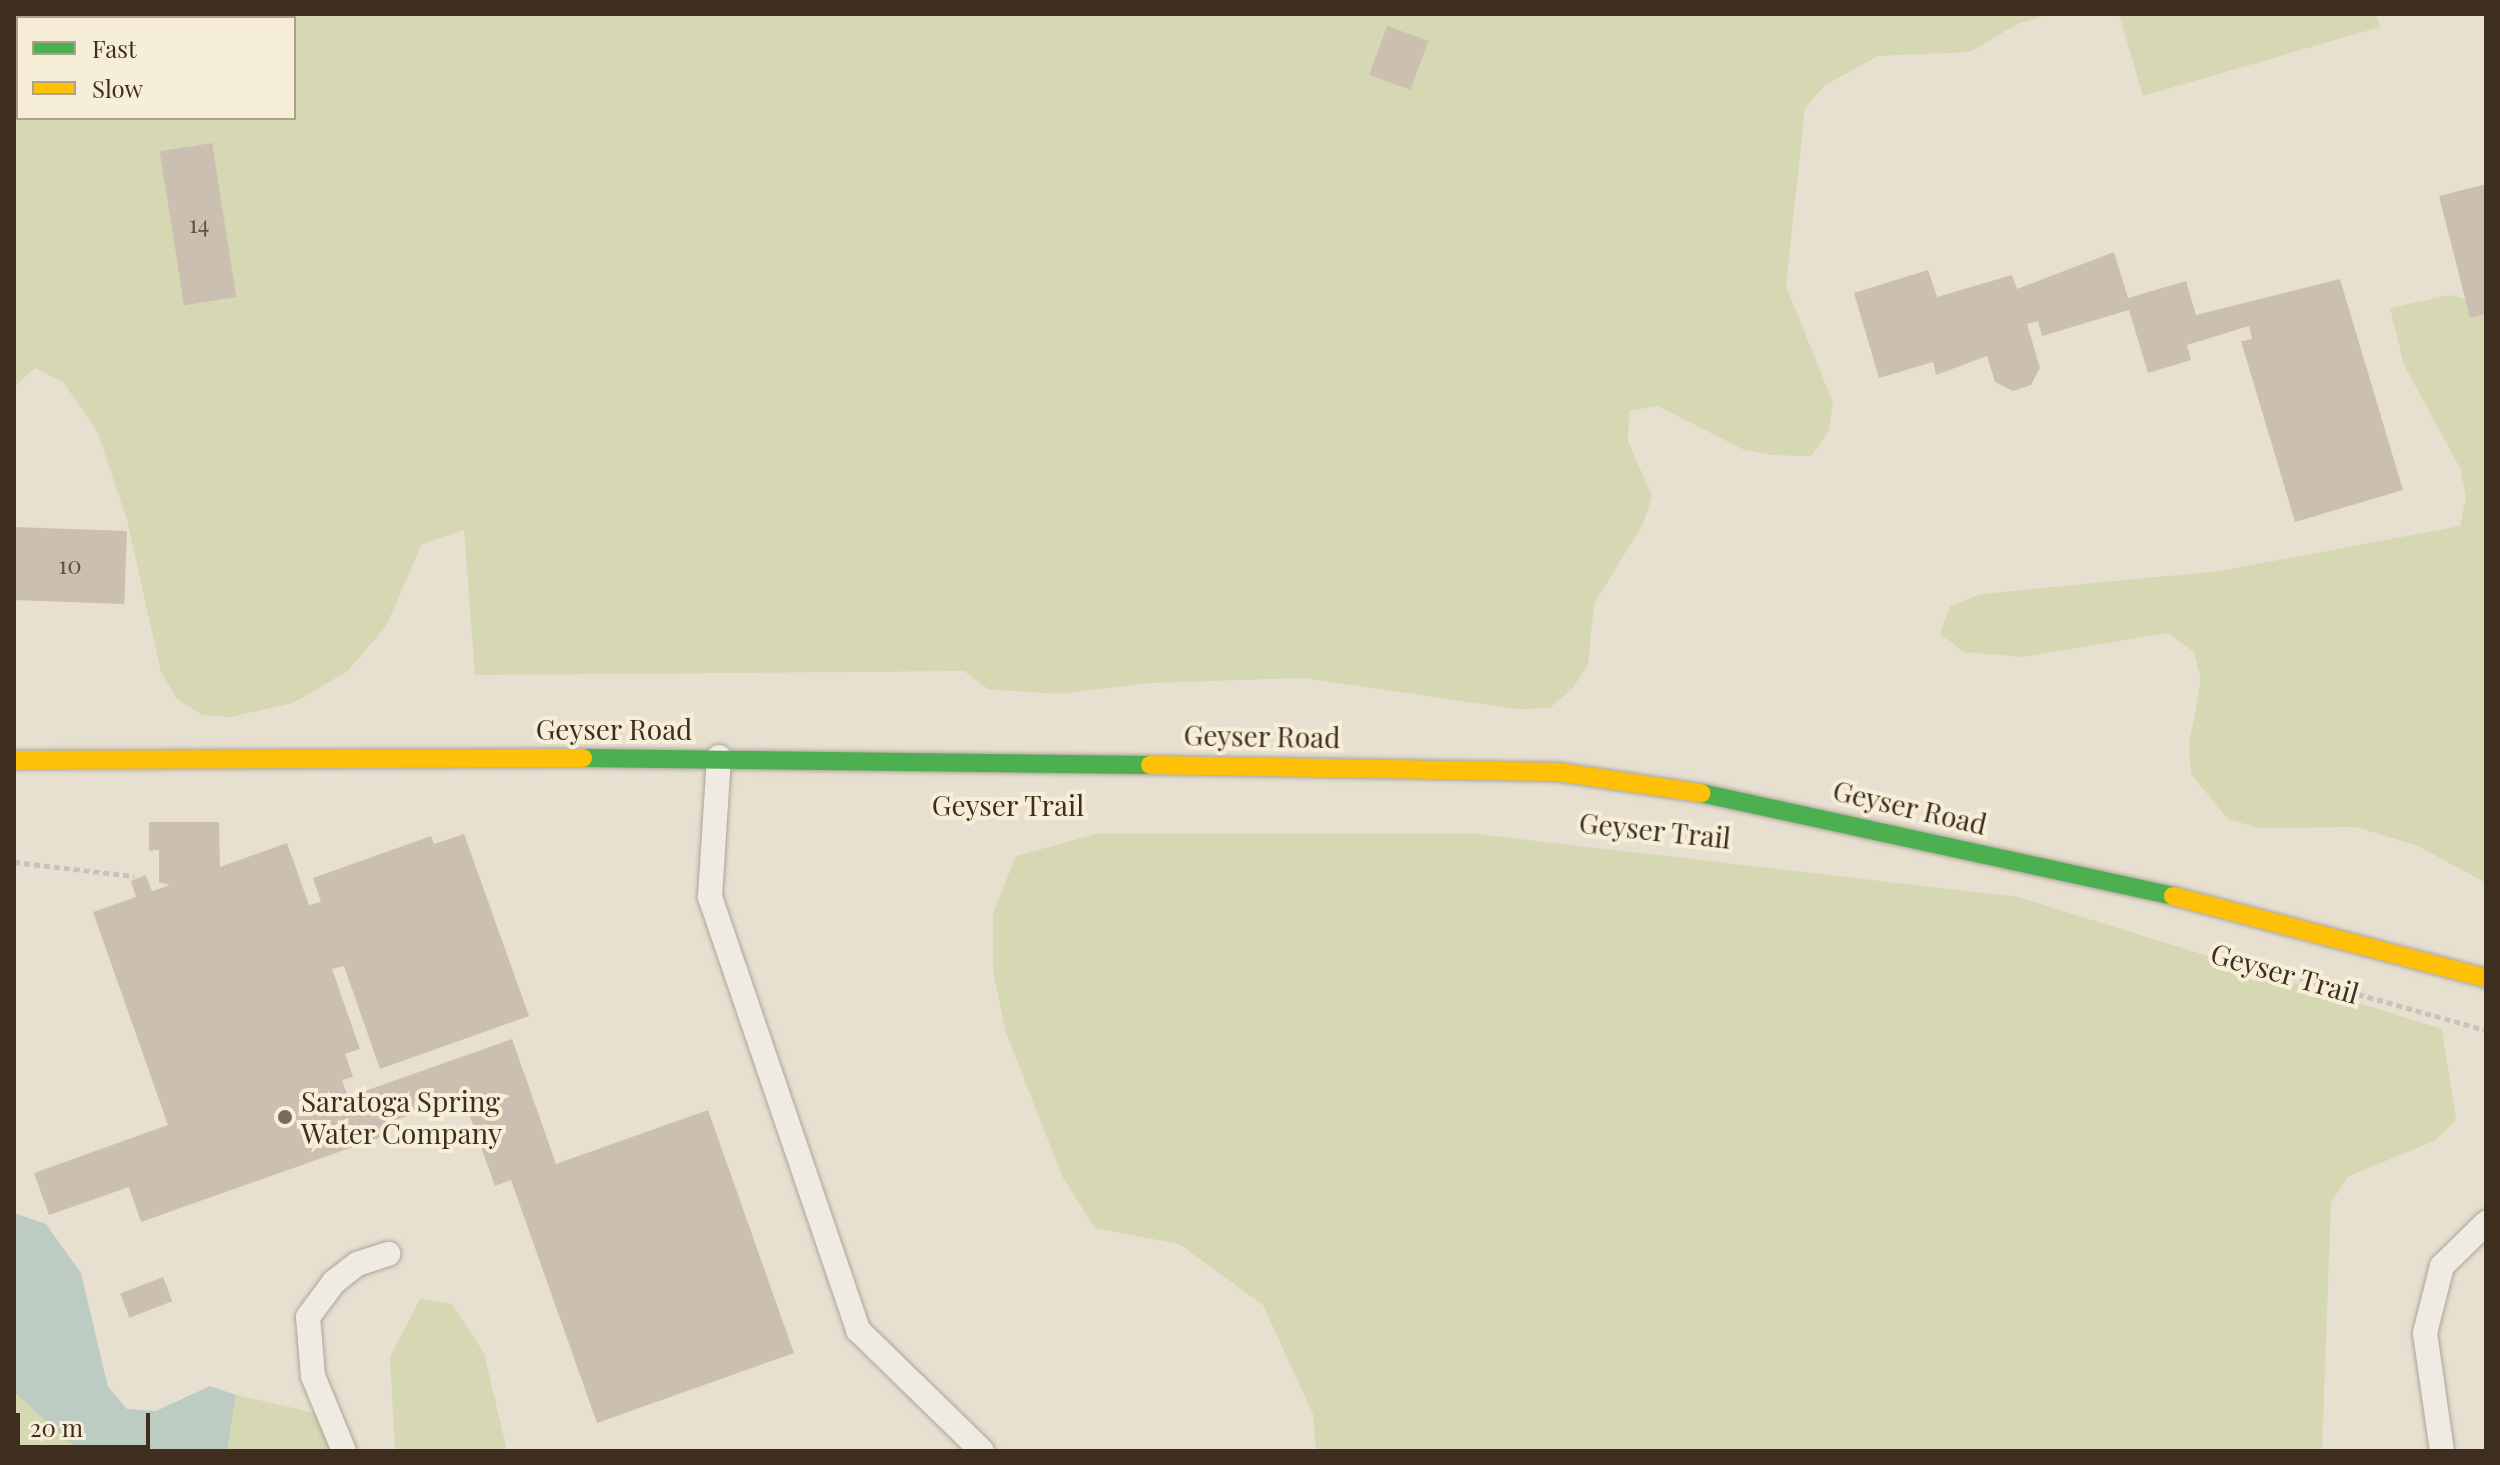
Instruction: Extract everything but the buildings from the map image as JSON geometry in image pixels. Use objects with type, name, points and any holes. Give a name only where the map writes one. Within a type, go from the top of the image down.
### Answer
[{"type":"street","name":"Geyser Road","points":[[14,760],[719,757],[1558,772],[1776,805],[2271,918],[2486,978]]},
{"type":"lane","points":[[719,757],[710,897],[858,1330],[982,1451]]},
{"type":"lane","points":[[2442,1451],[2425,1333],[2442,1266],[2486,1223]]},
{"type":"lane","points":[[344,1451],[313,1376],[308,1317],[334,1282],[357,1264],[388,1254]]},
{"type":"path","points":[[14,862],[134,876]]},
{"type":"path","name":"Geyser Trail","points":[[2244,961],[2486,1030]]},
{"type":"green space","points":[[14,14],[2051,14],[2017,24],[1970,52],[1878,56],[1825,85],[1805,108],[1786,286],[1833,403],[1828,432],[1811,456],[1771,455],[1742,449],[1658,406],[1629,411],[1628,441],[1652,496],[1643,524],[1594,604],[1588,664],[1573,688],[1550,708],[1517,709],[1303,678],[1150,683],[1058,694],[988,689],[964,671],[475,675],[464,530],[422,544],[386,626],[348,671],[293,703],[230,717],[202,715],[177,699],[161,672],[127,520],[97,431],[63,382],[35,368],[14,387]]},
{"type":"green space","points":[[2119,14],[2376,14],[2380,27],[2143,96]]},
{"type":"green space","points":[[2450,295],[2486,304],[2486,883],[2418,846],[2356,827],[2258,828],[2228,819],[2191,774],[2189,744],[2201,680],[2194,652],[2168,633],[2023,657],[1964,652],[1940,634],[1950,606],[1981,594],[2220,571],[2460,526],[2466,497],[2460,468],[2404,365],[2390,308]]},
{"type":"green space","points":[[1096,834],[1476,834],[2018,897],[2442,1029],[2456,1120],[2434,1141],[2349,1176],[2331,1202],[2322,1451],[1316,1451],[1313,1414],[1263,1305],[1179,1244],[1095,1228],[1063,1178],[1006,1033],[993,972],[993,913],[1016,856]]},
{"type":"green space","points":[[420,1299],[452,1304],[484,1353],[507,1451],[395,1451],[390,1357]]},
{"type":"green space","points":[[14,1392],[79,1451],[14,1451]]},
{"type":"green space","points":[[236,1395],[324,1415],[347,1451],[227,1451]]},
{"type":"shaded area","points":[[14,1213],[46,1224],[81,1273],[108,1387],[127,1409],[156,1411],[210,1386],[236,1395],[227,1451],[79,1451],[14,1392]]},
{"type":"traffic: fast","points":[[583,758],[1150,765]]},
{"type":"traffic: fast","points":[[1701,793],[2173,896]]},
{"type":"traffic: slow","points":[[14,760],[583,758]]},
{"type":"traffic: slow","points":[[1150,765],[1558,772],[1701,793]]},
{"type":"traffic: slow","points":[[2173,896],[2486,978]]},
{"type":"place","name":"Saratoga Spring Water Company","points":[[285,1117]]}]
